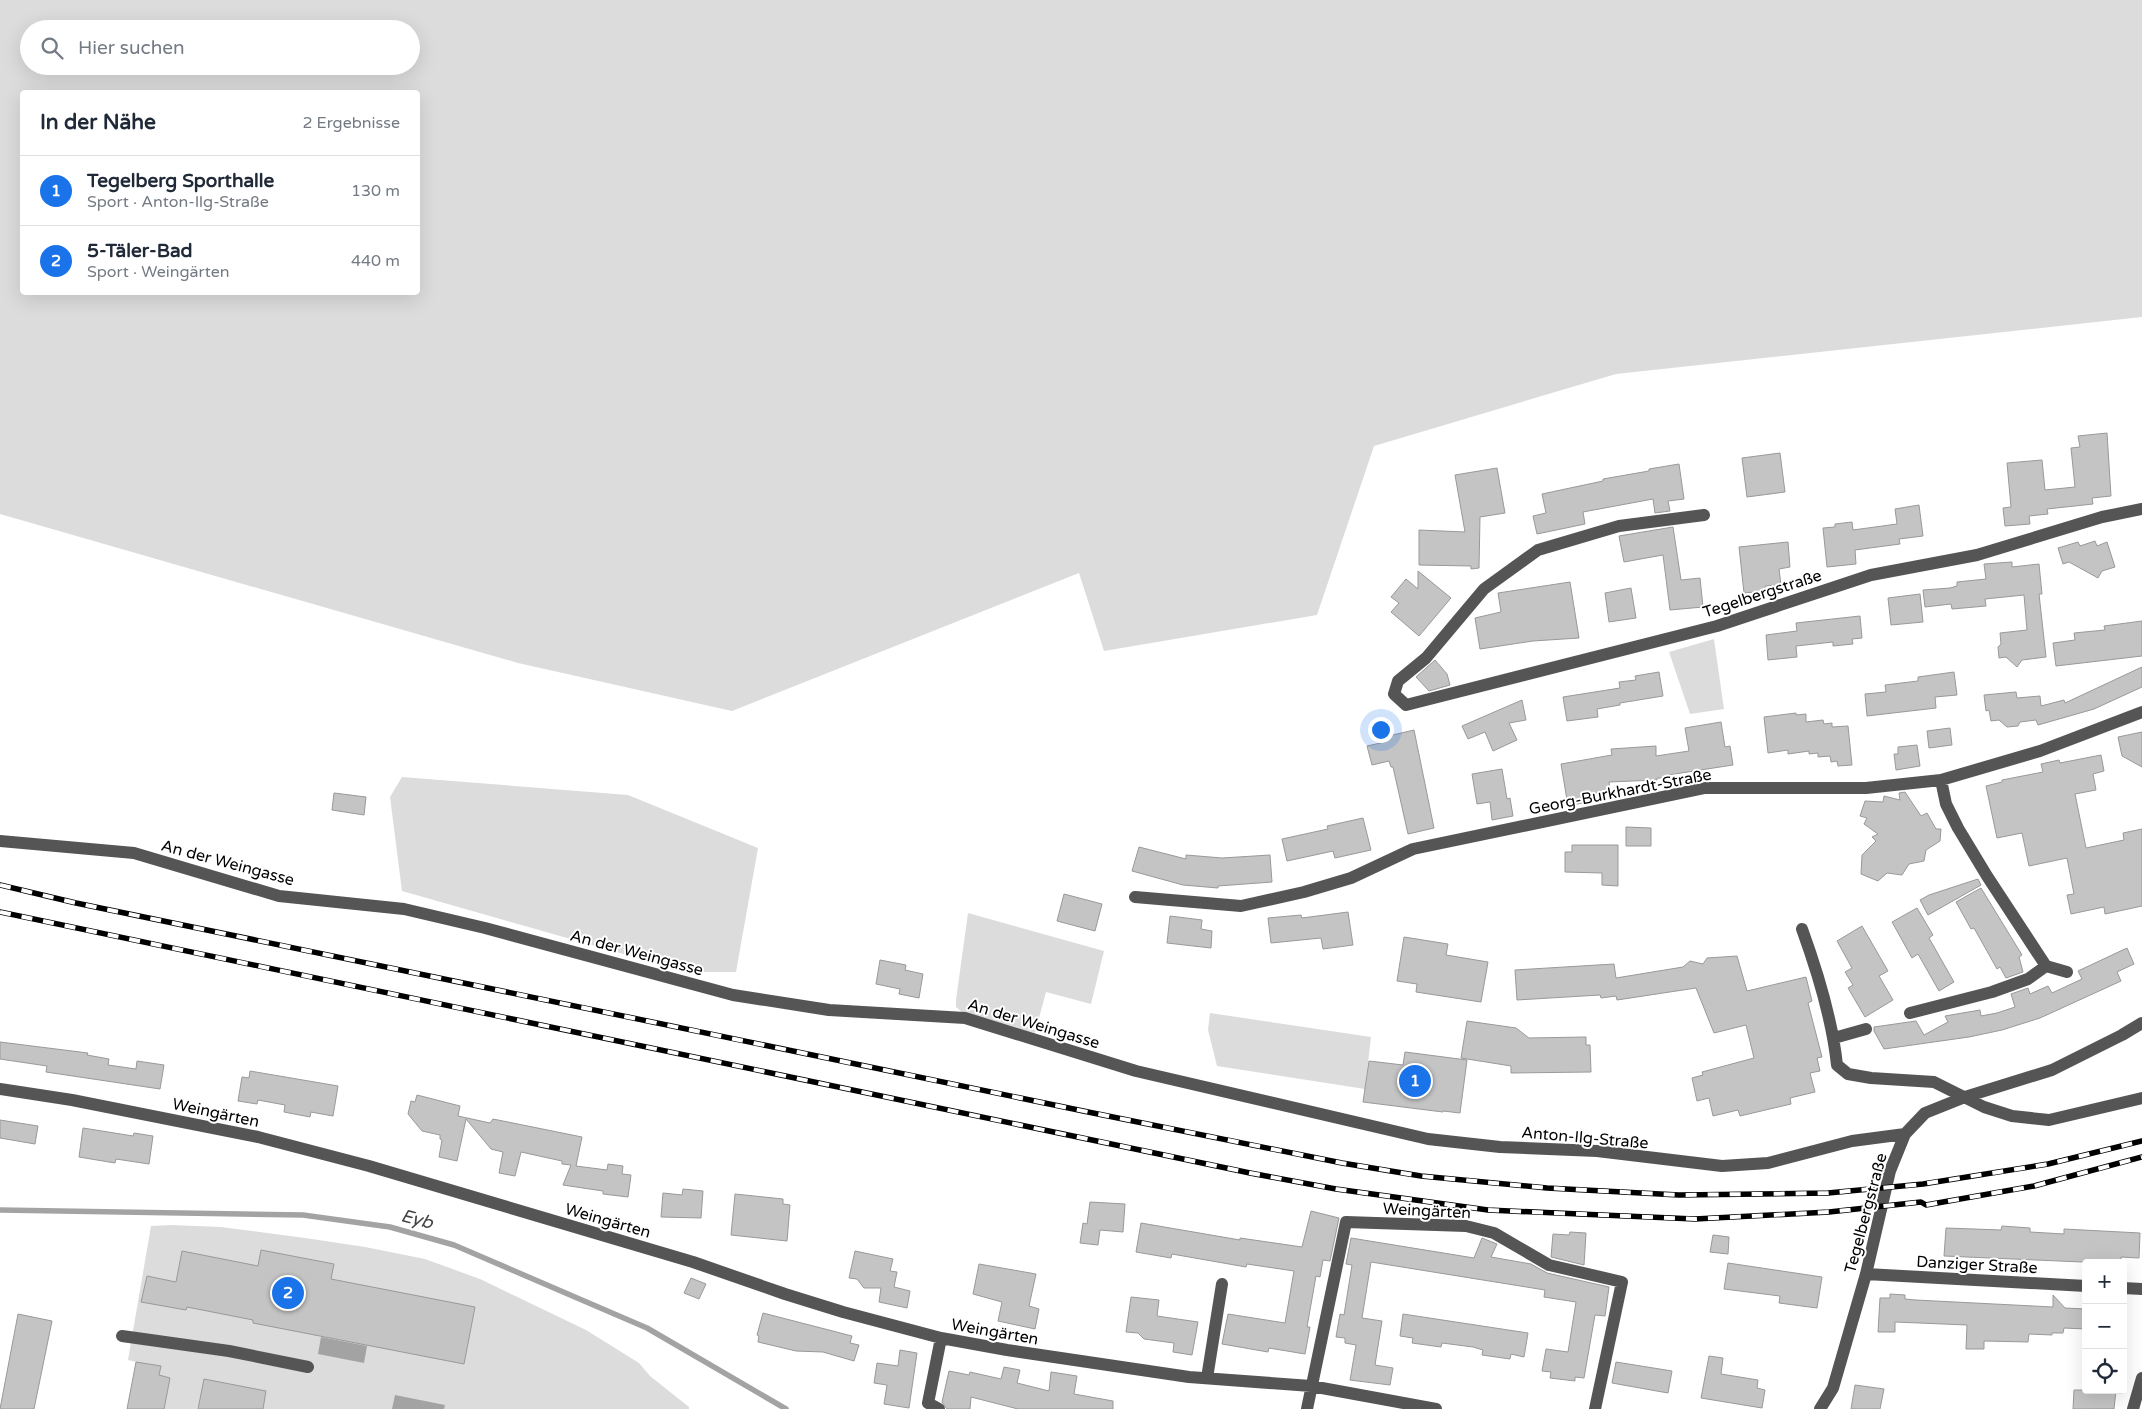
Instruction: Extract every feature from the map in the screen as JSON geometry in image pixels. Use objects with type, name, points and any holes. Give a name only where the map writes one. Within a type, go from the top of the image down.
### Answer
[{"type":"street","name":"Tegelbergstraße","points":[[1704,516],[1619,526],[1538,550],[1484,589],[1426,658],[1398,681],[1394,694],[1406,705],[1480,688],[1717,626],[1871,575],[1977,555],[2102,517],[2142,509]]},
{"type":"street","name":"Georg-Burkhardt-Straße","points":[[1135,897],[1241,906],[1304,892],[1351,878],[1413,849],[1706,788],[1866,788],[1941,780],[2040,752],[2142,712]]},
{"type":"street","points":[[1941,780],[1946,804],[1958,828],[2046,966],[2067,972]]},
{"type":"street","name":"An der Weingasse","points":[[0,841],[134,853],[279,896],[404,909],[485,928],[733,995],[828,1010],[965,1018],[1136,1071],[1264,1102]]},
{"type":"street","points":[[1802,929],[1818,973],[1834,1038],[1837,1065],[1848,1074],[1871,1078],[1934,1082],[1984,1107],[2012,1116],[2049,1120],[2142,1098]]},
{"type":"street","points":[[1910,1013],[1992,992],[2028,979],[2046,966]]},
{"type":"street","name":"Tegelbergstraße","points":[[1820,1409],[1833,1388],[1866,1274],[1890,1172],[1905,1134],[1926,1113],[1965,1097],[2052,1070],[2142,1023]]},
{"type":"street","points":[[1834,1038],[1866,1029]]},
{"type":"street","name":"Weingärten","points":[[0,1089],[72,1100],[258,1137],[360,1164],[693,1262],[843,1312],[940,1338],[1007,1350],[1207,1378],[1311,1386],[1436,1409]]},
{"type":"street","name":"Anton-Ilg-Straße","points":[[1264,1102],[1428,1139],[1500,1147],[1597,1151],[1722,1166],[1768,1163],[1852,1140],[1905,1134]]},
{"type":"street","name":"Weingärten","points":[[1311,1386],[1346,1222],[1466,1226],[1494,1233],[1549,1265],[1622,1282],[1595,1409]]},
{"type":"street","name":"Danziger Straße","points":[[1866,1274],[2082,1286]]},
{"type":"street","points":[[1207,1378],[1222,1284]]},
{"type":"street","points":[[2127,1288],[2142,1289]]},
{"type":"street","points":[[122,1336],[229,1351],[308,1367]]},
{"type":"street","points":[[939,1409],[928,1403],[940,1338]]},
{"type":"street","points":[[2133,1409],[2142,1378]]},
{"type":"street","points":[[1307,1409],[1311,1386]]},
{"type":"shaded area","points":[[0,0],[2142,0],[2142,317],[1616,374],[1374,446],[1317,615],[1104,651],[1079,573],[732,711],[518,663],[0,514]]},
{"type":"shaded area","points":[[1714,639],[1724,709],[1690,714],[1669,652]]},
{"type":"shaded area","points":[[402,777],[628,795],[758,848],[736,972],[687,972],[402,891],[390,797]]},
{"type":"shaded area","points":[[968,913],[1104,951],[1091,1004],[1046,992],[1035,1033],[962,1012],[956,1007],[956,1000]]},
{"type":"shaded area","points":[[1210,1013],[1371,1037],[1365,1089],[1217,1066],[1208,1030]]},
{"type":"shaded area","points":[[151,1226],[221,1227],[305,1238],[425,1259],[480,1279],[586,1330],[639,1363],[650,1376],[689,1407],[689,1409],[127,1409],[136,1362],[128,1360]]},
{"type":"shaded area","points":[[321,1337],[367,1346],[364,1363],[318,1354]]},
{"type":"shaded area","points":[[395,1395],[445,1405],[444,1409],[392,1409]]},
{"type":"building","points":[[2107,433],[2111,496],[2092,498],[2093,504],[2047,509],[2048,514],[2029,516],[2030,524],[2005,526],[2003,508],[2011,507],[2007,463],[2042,460],[2045,490],[2075,487],[2071,448],[2080,447],[2078,436]]},
{"type":"building","points":[[1780,453],[1785,492],[1747,497],[1742,458]]},
{"type":"building","points":[[1679,464],[1684,499],[1668,501],[1670,511],[1655,513],[1653,499],[1583,512],[1585,524],[1537,534],[1533,516],[1546,513],[1542,494],[1603,481],[1603,479]]},
{"type":"building","points":[[1497,468],[1505,513],[1480,517],[1479,568],[1471,569],[1471,566],[1419,565],[1419,530],[1465,532],[1455,475]]},
{"type":"building","points":[[1919,505],[1923,536],[1899,539],[1900,544],[1855,550],[1856,564],[1827,567],[1823,528],[1852,522],[1853,530],[1897,524],[1895,509]]},
{"type":"building","points":[[1673,527],[1681,580],[1700,578],[1703,607],[1670,610],[1663,555],[1624,562],[1619,536]]},
{"type":"building","points":[[2095,541],[2097,546],[2107,542],[2115,567],[2102,571],[2098,578],[2069,562],[2063,564],[2058,548],[2078,542],[2080,546]]},
{"type":"building","points":[[1788,542],[1790,567],[1779,569],[1781,585],[1765,586],[1765,591],[1744,593],[1739,547]]},
{"type":"building","points":[[2012,562],[2012,567],[2039,564],[2042,594],[2039,594],[2046,657],[2022,660],[2017,667],[2006,657],[1999,658],[1998,647],[2001,644],[2000,633],[2027,630],[2024,595],[1985,599],[1986,606],[1952,609],[1951,604],[1925,607],[1923,590],[1950,588],[1957,586],[1957,582],[1986,579],[1984,564]]},
{"type":"building","points":[[1418,571],[1451,598],[1419,636],[1391,612],[1399,603],[1391,597],[1406,579],[1418,589]]},
{"type":"building","points":[[1570,582],[1579,638],[1533,641],[1480,649],[1475,618],[1501,612],[1498,593]]},
{"type":"building","points":[[1631,588],[1636,618],[1609,622],[1605,593]]},
{"type":"building","points":[[1920,594],[1923,622],[1891,625],[1888,598]]},
{"type":"building","points":[[1860,616],[1862,638],[1852,639],[1853,644],[1833,646],[1833,642],[1796,646],[1797,657],[1768,660],[1766,635],[1797,631],[1796,623]]},
{"type":"building","points":[[2142,621],[2142,656],[2056,666],[2053,643],[2075,640],[2074,633],[2105,630],[2104,626]]},
{"type":"building","points":[[1435,660],[1447,674],[1450,685],[1429,691],[1416,677]]},
{"type":"building","points":[[2142,667],[2142,687],[2094,709],[2038,725],[2036,720],[2020,722],[2018,726],[2007,727],[1999,720],[1991,721],[1989,710],[1986,711],[1984,695],[2016,692],[2017,698],[2040,696],[2041,706],[2064,700],[2065,703]]},
{"type":"building","points":[[1659,672],[1663,696],[1620,703],[1620,705],[1597,709],[1598,717],[1567,721],[1563,697],[1620,688],[1619,682],[1636,680],[1635,676]]},
{"type":"building","points":[[1954,672],[1957,695],[1935,697],[1936,708],[1867,716],[1865,694],[1886,692],[1885,685],[1918,681],[1918,677]]},
{"type":"building","points":[[1522,700],[1526,720],[1509,723],[1517,740],[1493,751],[1485,732],[1468,739],[1462,726]]},
{"type":"building","points":[[1796,713],[1796,715],[1806,714],[1806,722],[1823,720],[1824,724],[1832,723],[1832,727],[1848,726],[1852,765],[1838,766],[1837,761],[1831,762],[1830,756],[1818,757],[1818,753],[1809,754],[1809,751],[1788,754],[1788,750],[1768,753],[1764,717]]},
{"type":"building","points":[[1721,722],[1725,747],[1730,746],[1733,765],[1668,775],[1668,778],[1657,778],[1657,780],[1609,782],[1610,791],[1586,794],[1587,802],[1568,806],[1561,764],[1612,755],[1611,749],[1656,746],[1656,756],[1689,751],[1685,728]]},
{"type":"building","points":[[1950,728],[1952,745],[1929,748],[1927,731]]},
{"type":"building","points":[[1414,730],[1434,828],[1408,834],[1393,767],[1391,767],[1389,761],[1372,765],[1367,746],[1385,742],[1384,737]]},
{"type":"building","points":[[2142,732],[2142,767],[2122,756],[2118,737]]},
{"type":"building","points":[[1917,745],[1920,766],[1896,770],[1894,754],[1898,754],[1898,747]]},
{"type":"building","points":[[2101,755],[2104,771],[2093,774],[2096,790],[2075,794],[2086,848],[2124,840],[2123,833],[2142,829],[2142,906],[2105,914],[2104,907],[2071,914],[2067,895],[2074,894],[2067,858],[2029,866],[2022,833],[1997,838],[1986,786],[2002,782],[2002,780],[2043,772],[2041,764],[2059,760],[2060,763]]},
{"type":"building","points":[[1502,769],[1507,799],[1510,798],[1513,816],[1492,820],[1490,802],[1477,804],[1472,774]]},
{"type":"building","points":[[1905,792],[1921,816],[1927,813],[1936,829],[1941,829],[1940,841],[1926,850],[1924,861],[1909,864],[1902,875],[1887,873],[1878,881],[1861,874],[1862,855],[1876,841],[1872,837],[1878,834],[1864,824],[1867,818],[1860,816],[1865,801],[1883,802],[1884,796],[1900,800],[1899,793]]},
{"type":"building","points":[[334,793],[366,797],[364,815],[332,810]]},
{"type":"building","points":[[1363,818],[1371,850],[1335,858],[1333,851],[1287,861],[1282,839],[1328,829],[1327,826]]},
{"type":"building","points":[[1626,827],[1651,828],[1651,846],[1626,846]]},
{"type":"building","points":[[1572,845],[1618,845],[1618,886],[1602,885],[1602,873],[1565,872],[1565,852],[1572,852]]},
{"type":"building","points":[[1139,847],[1186,859],[1186,855],[1222,858],[1270,855],[1272,882],[1218,886],[1218,888],[1183,885],[1132,871]]},
{"type":"building","points":[[1978,879],[1981,885],[1928,915],[1920,900],[1929,895]]},
{"type":"building","points":[[1981,888],[2022,955],[2019,957],[2023,972],[2006,978],[2000,967],[1997,969],[1974,928],[1971,929],[1956,902]]},
{"type":"building","points":[[1064,894],[1102,904],[1095,931],[1057,921]]},
{"type":"building","points":[[1917,908],[1933,935],[1929,938],[1954,982],[1939,991],[1918,954],[1912,958],[1892,922]]},
{"type":"building","points":[[1348,912],[1353,945],[1323,949],[1321,938],[1271,943],[1268,918],[1301,915],[1302,918]]},
{"type":"building","points":[[1170,916],[1202,920],[1201,929],[1212,931],[1211,948],[1167,943]]},
{"type":"building","points":[[1862,926],[1888,971],[1879,976],[1893,1000],[1865,1017],[1848,988],[1853,985],[1845,972],[1852,968],[1837,941]]},
{"type":"building","points":[[1404,937],[1448,944],[1446,955],[1488,962],[1481,1002],[1416,992],[1417,984],[1397,981]]},
{"type":"building","points":[[2127,948],[2134,964],[2117,972],[2121,981],[2040,1018],[2002,1030],[1969,1037],[1884,1049],[1874,1031],[1874,1027],[1916,1021],[1924,1035],[1948,1022],[1945,1016],[1980,1010],[1981,1016],[1997,1013],[2015,1007],[2011,994],[2028,988],[2030,994],[2048,986],[2052,993],[2082,979],[2078,971]]},
{"type":"building","points":[[1737,956],[1747,991],[1806,977],[1812,1001],[1808,1003],[1822,1057],[1817,1058],[1820,1071],[1810,1073],[1815,1092],[1790,1098],[1791,1104],[1740,1116],[1738,1110],[1713,1116],[1709,1098],[1697,1101],[1692,1078],[1703,1075],[1702,1072],[1754,1058],[1746,1025],[1714,1033],[1696,988],[1617,1000],[1616,996],[1601,998],[1600,995],[1517,1000],[1515,970],[1614,964],[1616,978],[1683,967],[1690,961],[1703,964],[1707,958]]},
{"type":"building","points":[[880,960],[906,965],[905,970],[923,974],[919,998],[899,994],[900,989],[876,984]]},
{"type":"building","points":[[1467,1021],[1516,1028],[1529,1038],[1586,1037],[1586,1045],[1590,1045],[1591,1072],[1511,1073],[1511,1066],[1461,1058]]},
{"type":"building","points":[[0,1042],[88,1053],[87,1055],[109,1059],[108,1065],[136,1069],[137,1061],[164,1065],[160,1089],[46,1072],[47,1066],[0,1059]]},
{"type":"building","points":[[1405,1052],[1467,1060],[1460,1113],[1363,1102],[1369,1061],[1403,1065]]},
{"type":"building","points":[[250,1071],[338,1086],[333,1116],[311,1112],[310,1117],[284,1112],[285,1105],[258,1100],[257,1104],[238,1101],[242,1077],[249,1078]]},
{"type":"building","points":[[417,1095],[460,1106],[458,1116],[490,1123],[493,1119],[582,1137],[576,1166],[607,1170],[608,1164],[623,1166],[622,1174],[631,1175],[628,1197],[603,1194],[603,1191],[563,1185],[571,1165],[562,1164],[562,1161],[521,1152],[515,1176],[499,1173],[503,1152],[491,1149],[466,1119],[457,1161],[439,1157],[442,1140],[440,1135],[422,1131],[408,1114],[411,1101],[415,1102]]},
{"type":"building","points":[[0,1120],[38,1126],[35,1144],[0,1138]]},
{"type":"building","points":[[83,1128],[133,1136],[134,1133],[153,1136],[149,1164],[116,1159],[115,1163],[79,1157]]},
{"type":"building","points":[[683,1189],[703,1191],[701,1218],[661,1217],[663,1193],[682,1195]]},
{"type":"building","points":[[735,1194],[783,1199],[783,1204],[790,1205],[787,1241],[731,1235]]},
{"type":"building","points":[[1090,1202],[1125,1204],[1123,1232],[1100,1230],[1098,1245],[1080,1243],[1083,1223],[1087,1224]]},
{"type":"building","points":[[1311,1211],[1339,1218],[1330,1261],[1323,1260],[1320,1277],[1316,1276],[1307,1327],[1310,1327],[1305,1354],[1269,1348],[1268,1352],[1222,1344],[1228,1314],[1285,1323],[1294,1271],[1247,1264],[1246,1267],[1172,1254],[1171,1258],[1136,1252],[1141,1223],[1240,1240],[1240,1238],[1302,1247]]},
{"type":"building","points":[[2002,1226],[2030,1228],[2030,1232],[2064,1234],[2064,1229],[2140,1233],[2139,1258],[2082,1259],[2082,1262],[1944,1256],[1946,1228],[2001,1230]]},
{"type":"building","points":[[1570,1232],[1586,1233],[1584,1265],[1551,1257],[1553,1234],[1569,1235]]},
{"type":"building","points":[[1713,1235],[1729,1237],[1728,1254],[1710,1252]]},
{"type":"building","points":[[1351,1238],[1474,1258],[1482,1238],[1497,1244],[1491,1257],[1531,1264],[1547,1273],[1609,1287],[1605,1316],[1595,1315],[1584,1378],[1575,1377],[1575,1381],[1550,1378],[1551,1372],[1542,1371],[1546,1349],[1568,1352],[1576,1302],[1544,1297],[1545,1290],[1371,1262],[1362,1318],[1382,1321],[1375,1365],[1393,1368],[1390,1385],[1350,1380],[1356,1345],[1345,1343],[1345,1338],[1336,1337],[1340,1314],[1344,1315],[1352,1265],[1346,1264]]},
{"type":"building","points":[[261,1250],[334,1264],[331,1279],[475,1307],[464,1364],[253,1323],[253,1320],[187,1307],[186,1310],[141,1302],[147,1276],[176,1282],[182,1251],[258,1266]]},
{"type":"building","points":[[855,1251],[893,1259],[890,1271],[897,1272],[894,1287],[910,1291],[907,1308],[879,1302],[881,1288],[864,1288],[857,1279],[849,1278]]},
{"type":"building","points":[[1728,1263],[1822,1277],[1817,1308],[1779,1303],[1780,1296],[1724,1289]]},
{"type":"building","points":[[979,1264],[1036,1274],[1029,1306],[1039,1309],[1035,1329],[998,1321],[1002,1302],[973,1294]]},
{"type":"building","points":[[691,1278],[706,1284],[699,1299],[684,1293]]},
{"type":"building","points":[[1890,1294],[1905,1295],[1905,1299],[1916,1300],[2053,1307],[2053,1295],[2065,1308],[2082,1309],[2082,1329],[2064,1328],[2063,1333],[2052,1333],[2052,1335],[2029,1334],[2028,1342],[1984,1341],[1984,1349],[1966,1349],[1967,1325],[1895,1322],[1895,1332],[1878,1332],[1880,1298],[1890,1298]]},
{"type":"building","points":[[1131,1297],[1159,1300],[1157,1316],[1198,1322],[1192,1355],[1173,1352],[1174,1343],[1144,1339],[1138,1333],[1126,1332]]},
{"type":"building","points":[[763,1313],[852,1336],[850,1343],[859,1345],[854,1361],[823,1352],[796,1351],[758,1342],[759,1336],[757,1335]]},
{"type":"building","points":[[18,1314],[52,1321],[34,1409],[0,1409]]},
{"type":"building","points":[[1403,1314],[1528,1333],[1524,1357],[1511,1354],[1510,1359],[1482,1355],[1483,1350],[1473,1347],[1442,1343],[1441,1347],[1412,1343],[1413,1338],[1400,1336]]},
{"type":"building","points":[[900,1350],[917,1353],[909,1408],[884,1404],[887,1385],[874,1383],[877,1363],[898,1366]]},
{"type":"building","points":[[1709,1356],[1723,1358],[1721,1374],[1758,1380],[1757,1388],[1765,1390],[1762,1408],[1701,1398]]},
{"type":"building","points":[[136,1362],[161,1366],[159,1375],[170,1378],[164,1409],[127,1409]]},
{"type":"building","points":[[1616,1362],[1672,1371],[1668,1393],[1612,1383]]},
{"type":"building","points":[[1004,1367],[1020,1370],[1017,1383],[1049,1391],[1051,1372],[1077,1376],[1074,1394],[1113,1401],[1113,1409],[1018,1409],[971,1397],[970,1409],[947,1409],[942,1402],[949,1371],[969,1375],[970,1372],[1001,1379]]},
{"type":"building","points":[[204,1379],[266,1391],[263,1409],[198,1409]]},
{"type":"building","points":[[1855,1385],[1884,1389],[1880,1409],[1851,1409]]},
{"type":"building","points":[[2074,1390],[2082,1390],[2082,1394],[2116,1394],[2114,1409],[2073,1409]]},
{"type":"waterway","name":"Eyb","points":[[0,1210],[303,1215],[390,1227],[454,1245],[647,1328],[786,1409]]},
{"type":"railway","points":[[0,885],[76,903],[1093,1113],[1342,1163],[1421,1176],[1547,1188],[1679,1195],[1828,1193],[1923,1184],[2048,1164],[2142,1141]]},
{"type":"railway","points":[[0,912],[1250,1173],[1336,1189],[1488,1210],[1695,1219],[1829,1212],[1921,1202],[1926,1205],[2034,1186],[2142,1157]]},
{"type":"place","name":"Tegelberg Sporthalle","points":[[1415,1081]]},
{"type":"place","name":"5-Täler-Bad","points":[[288,1293]]}]
